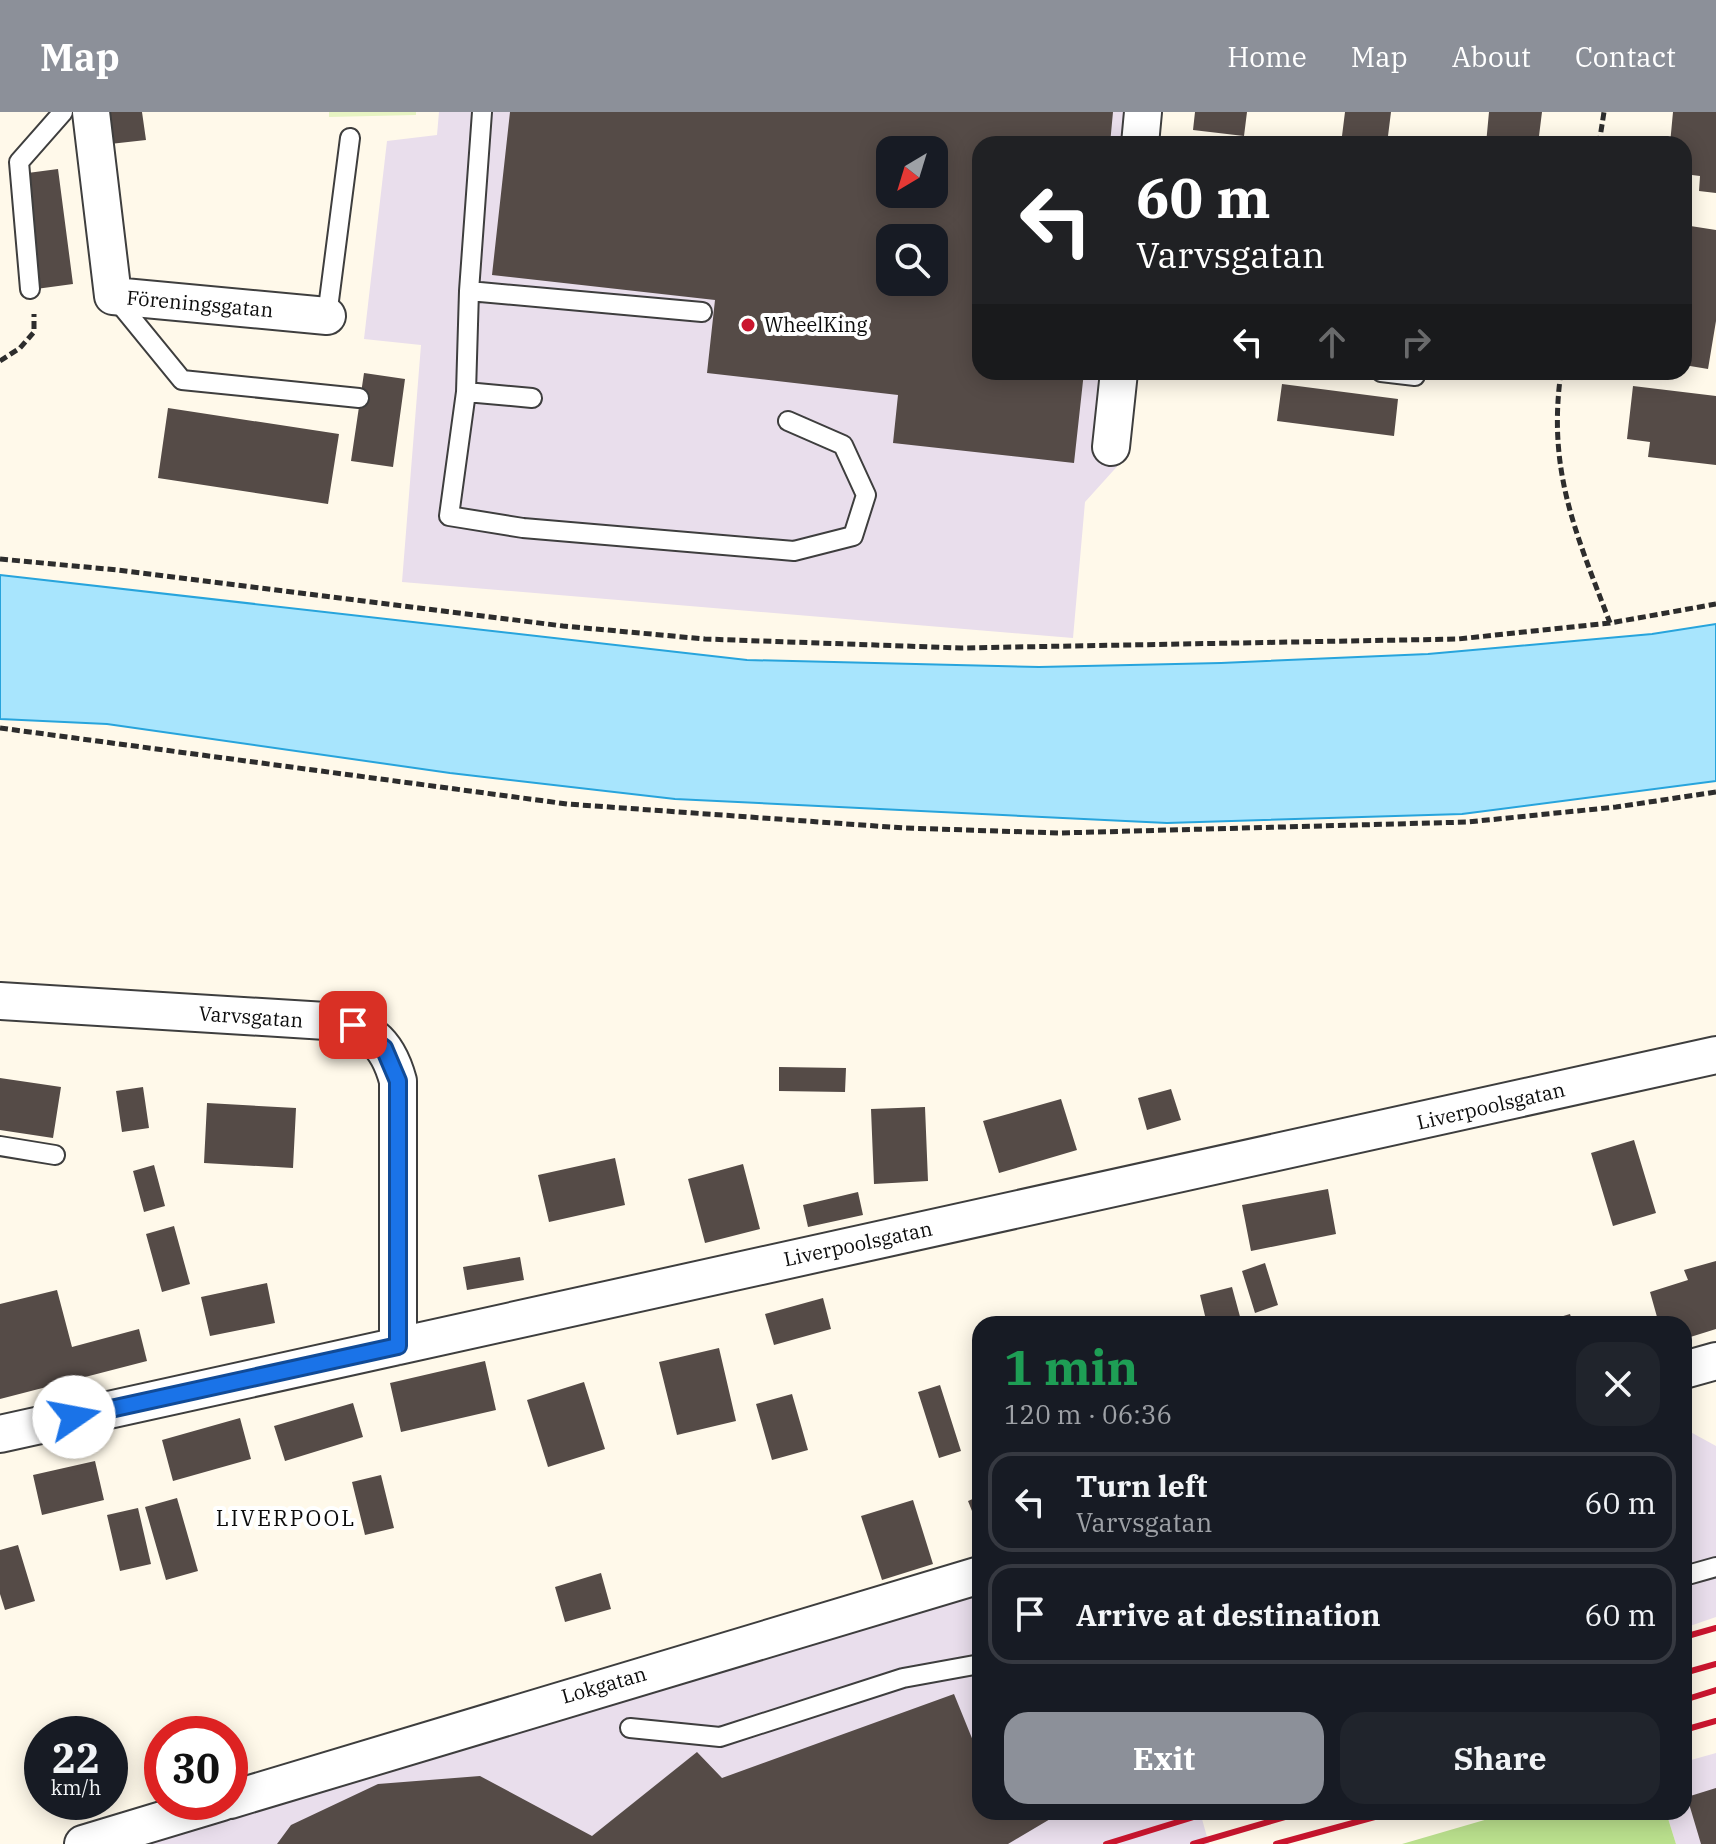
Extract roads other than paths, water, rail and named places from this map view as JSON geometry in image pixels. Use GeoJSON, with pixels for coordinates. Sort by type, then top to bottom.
{"type":"FeatureCollection","features":[{"type":"Feature","properties":{"kind":"street","name":"Föreningsgatan"},"geometry":{"type":"LineString","coordinates":[[91,112],[113,296],[327,316]]}},
{"type":"Feature","properties":{"kind":"street"},"geometry":{"type":"LineString","coordinates":[[1141,136],[1143,112]]}},
{"type":"Feature","properties":{"kind":"street"},"geometry":{"type":"LineString","coordinates":[[1111,447],[1118,380]]}},
{"type":"Feature","properties":{"kind":"street","name":"Varvsgatan"},"geometry":{"type":"LineString","coordinates":[[0,1001],[326,1021],[353,1025],[370,1034],[393,1062],[398,1081],[398,1346]]}},
{"type":"Feature","properties":{"kind":"street","name":"Liverpoolsgatan"},"geometry":{"type":"LineString","coordinates":[[0,1434],[1716,1055]]}},
{"type":"Feature","properties":{"kind":"street"},"geometry":{"type":"LineString","coordinates":[[1692,1368],[1716,1361]]}},
{"type":"Feature","properties":{"kind":"street","name":"Lokgatan"},"geometry":{"type":"LineString","coordinates":[[248,1795],[972,1577]]}},
{"type":"Feature","properties":{"kind":"street"},"geometry":{"type":"LineString","coordinates":[[83,1844],[162,1820]]}},
{"type":"Feature","properties":{"kind":"lane"},"geometry":{"type":"LineString","coordinates":[[30,289],[19,162],[63,112]]}},
{"type":"Feature","properties":{"kind":"lane"},"geometry":{"type":"LineString","coordinates":[[482,112],[469,291],[466,392],[449,516],[523,528],[794,551],[853,536],[866,495],[843,445],[788,421]]}},
{"type":"Feature","properties":{"kind":"lane"},"geometry":{"type":"LineString","coordinates":[[327,316],[350,138]]}},
{"type":"Feature","properties":{"kind":"lane"},"geometry":{"type":"LineString","coordinates":[[469,291],[702,312]]}},
{"type":"Feature","properties":{"kind":"lane"},"geometry":{"type":"LineString","coordinates":[[113,296],[182,380],[359,398]]}},
{"type":"Feature","properties":{"kind":"lane"},"geometry":{"type":"LineString","coordinates":[[466,392],[532,398]]}},
{"type":"Feature","properties":{"kind":"lane"},"geometry":{"type":"LineString","coordinates":[[0,1146],[55,1155]]}},
{"type":"Feature","properties":{"kind":"lane"},"geometry":{"type":"LineString","coordinates":[[1692,1574],[1716,1567]]}},
{"type":"Feature","properties":{"kind":"lane"},"geometry":{"type":"LineString","coordinates":[[630,1728],[720,1737],[903,1678],[972,1665]]}},
{"type":"Feature","properties":{"kind":"water"},"geometry":{"type":"Polygon","coordinates":[[[0,575],[747,660],[1039,667],[1221,663],[1428,654],[1652,634],[1716,624],[1716,781],[1462,814],[1167,823],[675,799],[450,773],[107,724],[0,719],[0,575]]]}},
{"type":"Feature","properties":{"kind":"railway"},"geometry":{"type":"LineString","coordinates":[[1692,1635],[1716,1628]]}},
{"type":"Feature","properties":{"kind":"railway"},"geometry":{"type":"LineString","coordinates":[[1692,1671],[1716,1664]]}},
{"type":"Feature","properties":{"kind":"railway"},"geometry":{"type":"LineString","coordinates":[[1692,1698],[1716,1690]]}},
{"type":"Feature","properties":{"kind":"railway"},"geometry":{"type":"LineString","coordinates":[[1692,1728],[1716,1721]]}},
{"type":"Feature","properties":{"kind":"railway"},"geometry":{"type":"LineString","coordinates":[[1106,1844],[1184,1820]]}},
{"type":"Feature","properties":{"kind":"railway"},"geometry":{"type":"LineString","coordinates":[[1193,1844],[1275,1820]]}},
{"type":"Feature","properties":{"kind":"railway"},"geometry":{"type":"LineString","coordinates":[[1276,1844],[1364,1820]]}},
{"type":"Feature","properties":{"kind":"place","name":"WheelKing"},"geometry":{"type":"Point","coordinates":[748,325]}},
{"type":"Feature","properties":{"kind":"district","name":"LIVERPOOL"},"geometry":{"type":"Point","coordinates":[286,1518]}}]}
